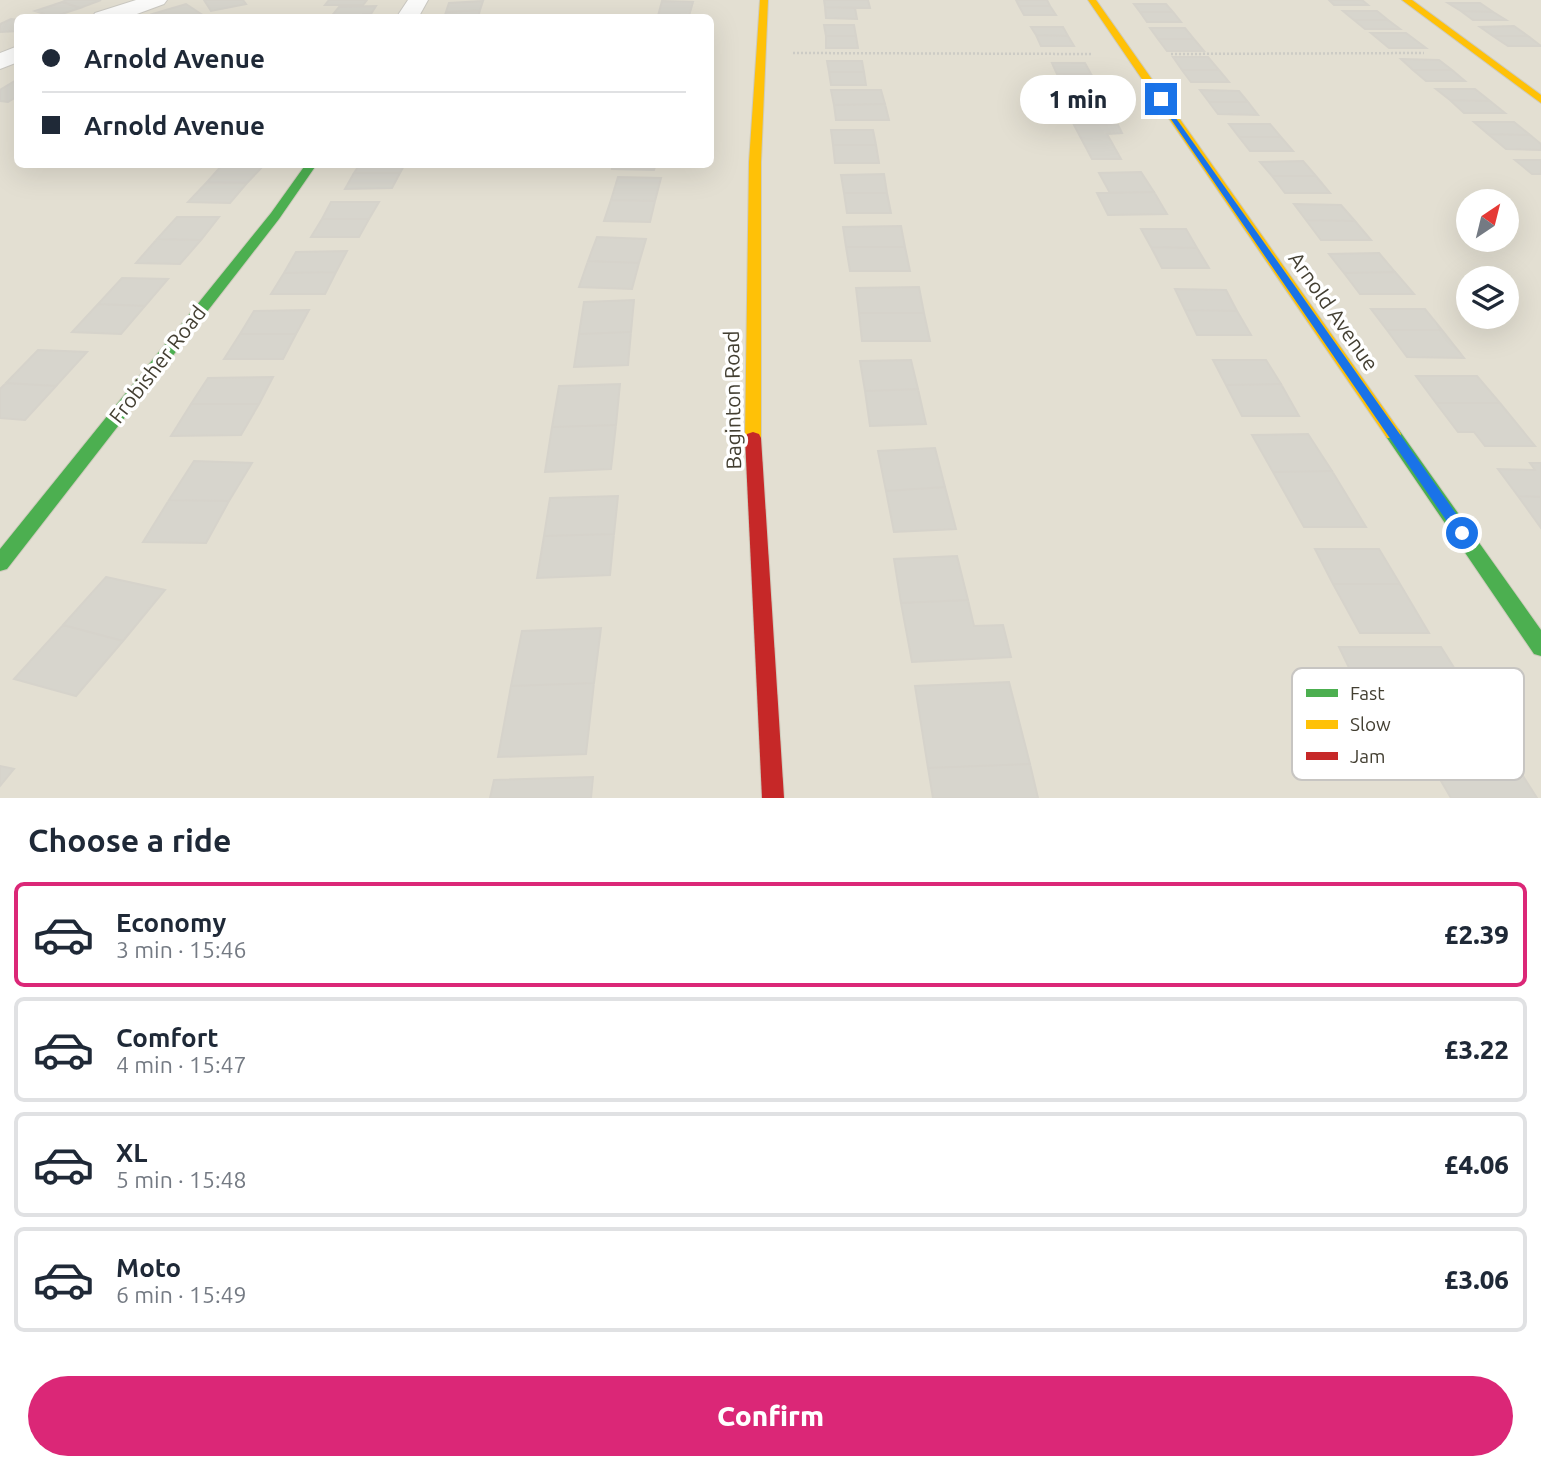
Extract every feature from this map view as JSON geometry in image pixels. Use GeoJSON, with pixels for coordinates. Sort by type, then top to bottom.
{"type":"FeatureCollection","features":[{"type":"Feature","properties":{"kind":"street"},"geometry":{"type":"LineString","coordinates":[[115,14],[158,0]]}},
{"type":"Feature","properties":{"kind":"street","name":"Baginton Road"},"geometry":{"type":"LineString","coordinates":[[764,0],[752,285],[752,422],[773,798]]}},
{"type":"Feature","properties":{"kind":"street","name":"Arnold Avenue"},"geometry":{"type":"LineString","coordinates":[[1092,0],[1541,647]]}},
{"type":"Feature","properties":{"kind":"street"},"geometry":{"type":"LineString","coordinates":[[1406,0],[1541,100]]}},
{"type":"Feature","properties":{"kind":"street","name":"Frobisher Road"},"geometry":{"type":"LineString","coordinates":[[0,563],[275,216],[309,168]]}},
{"type":"Feature","properties":{"kind":"path"},"geometry":{"type":"LineString","coordinates":[[760,52],[1478,53]]}},
{"type":"Feature","properties":{"kind":"shaded area"},"geometry":{"type":"Polygon","coordinates":[[[0,0],[1541,0],[1541,798],[0,798],[0,0]]]}},
{"type":"Feature","properties":{"kind":"building"},"geometry":{"type":"Polygon","coordinates":[[[101,0],[80,8],[62,2],[101,0]]]}},
{"type":"Feature","properties":{"kind":"building"},"geometry":{"type":"Polygon","coordinates":[[[204,0],[243,0],[246,4],[211,11],[204,0]]]}},
{"type":"Feature","properties":{"kind":"building"},"geometry":{"type":"Polygon","coordinates":[[[329,0],[367,0],[363,5],[325,5],[329,0]]]}},
{"type":"Feature","properties":{"kind":"building"},"geometry":{"type":"Polygon","coordinates":[[[824,0],[868,0],[870,8],[825,7],[824,0]]]}},
{"type":"Feature","properties":{"kind":"building"},"geometry":{"type":"Polygon","coordinates":[[[1016,0],[1047,0],[1050,6],[1019,6],[1016,0]]]}},
{"type":"Feature","properties":{"kind":"building"},"geometry":{"type":"Polygon","coordinates":[[[1329,0],[1362,0],[1368,5],[1334,5],[1329,0]]]}},
{"type":"Feature","properties":{"kind":"building"},"geometry":{"type":"Polygon","coordinates":[[[483,1],[480,10],[446,12],[449,3],[483,1]]]}},
{"type":"Feature","properties":{"kind":"building"},"geometry":{"type":"Polygon","coordinates":[[[662,1],[693,2],[690,14],[659,14],[662,1]]]}},
{"type":"Feature","properties":{"kind":"building"},"geometry":{"type":"Polygon","coordinates":[[[62,2],[80,8],[62,14],[35,11],[62,2]]]}},
{"type":"Feature","properties":{"kind":"building"},"geometry":{"type":"Polygon","coordinates":[[[1448,3],[1480,3],[1493,12],[1461,11],[1448,3]]]}},
{"type":"Feature","properties":{"kind":"building"},"geometry":{"type":"Polygon","coordinates":[[[186,4],[201,14],[152,14],[186,4]]]}},
{"type":"Feature","properties":{"kind":"building"},"geometry":{"type":"Polygon","coordinates":[[[1134,4],[1166,4],[1173,12],[1140,12],[1134,4]]]}},
{"type":"Feature","properties":{"kind":"building"},"geometry":{"type":"Polygon","coordinates":[[[376,6],[371,14],[333,14],[339,7],[376,6]]]}},
{"type":"Feature","properties":{"kind":"building"},"geometry":{"type":"Polygon","coordinates":[[[1019,6],[1050,6],[1056,15],[1024,15],[1019,6]]]}},
{"type":"Feature","properties":{"kind":"building"},"geometry":{"type":"Polygon","coordinates":[[[825,7],[855,8],[857,19],[826,18],[825,7]]]}},
{"type":"Feature","properties":{"kind":"building"},"geometry":{"type":"Polygon","coordinates":[[[480,10],[479,14],[445,14],[480,10]]]}},
{"type":"Feature","properties":{"kind":"building"},"geometry":{"type":"Polygon","coordinates":[[[1343,11],[1377,11],[1388,20],[1354,20],[1343,11]]]}},
{"type":"Feature","properties":{"kind":"building"},"geometry":{"type":"Polygon","coordinates":[[[1461,11],[1493,12],[1506,20],[1473,20],[1461,11]]]}},
{"type":"Feature","properties":{"kind":"building"},"geometry":{"type":"Polygon","coordinates":[[[1140,12],[1173,12],[1181,22],[1147,22],[1140,12]]]}},
{"type":"Feature","properties":{"kind":"building"},"geometry":{"type":"Polygon","coordinates":[[[14,19],[14,31],[0,32],[0,24],[14,19]]]}},
{"type":"Feature","properties":{"kind":"building"},"geometry":{"type":"Polygon","coordinates":[[[1354,20],[1388,20],[1400,29],[1365,29],[1354,20]]]}},
{"type":"Feature","properties":{"kind":"building"},"geometry":{"type":"Polygon","coordinates":[[[824,25],[854,25],[856,36],[826,36],[824,25]]]}},
{"type":"Feature","properties":{"kind":"building"},"geometry":{"type":"Polygon","coordinates":[[[1514,26],[1528,36],[1493,36],[1480,27],[1514,26]]]}},
{"type":"Feature","properties":{"kind":"building"},"geometry":{"type":"Polygon","coordinates":[[[1031,27],[1063,27],[1068,36],[1036,35],[1031,27]]]}},
{"type":"Feature","properties":{"kind":"building"},"geometry":{"type":"Polygon","coordinates":[[[1150,28],[1185,28],[1194,39],[1158,39],[1150,28]]]}},
{"type":"Feature","properties":{"kind":"building"},"geometry":{"type":"Polygon","coordinates":[[[1371,33],[1406,33],[1426,48],[1389,48],[1371,33]]]}},
{"type":"Feature","properties":{"kind":"building"},"geometry":{"type":"Polygon","coordinates":[[[1036,35],[1068,36],[1074,46],[1041,46],[1036,35]]]}},
{"type":"Feature","properties":{"kind":"building"},"geometry":{"type":"Polygon","coordinates":[[[826,36],[856,36],[858,48],[826,48],[826,36]]]}},
{"type":"Feature","properties":{"kind":"building"},"geometry":{"type":"Polygon","coordinates":[[[1493,36],[1528,36],[1541,46],[1508,46],[1493,36]]]}},
{"type":"Feature","properties":{"kind":"building"},"geometry":{"type":"Polygon","coordinates":[[[1158,39],[1194,39],[1204,51],[1167,51],[1158,39]]]}},
{"type":"Feature","properties":{"kind":"building"},"geometry":{"type":"Polygon","coordinates":[[[1173,57],[1208,57],[1219,70],[1182,70],[1173,57]]]}},
{"type":"Feature","properties":{"kind":"building"},"geometry":{"type":"Polygon","coordinates":[[[1401,59],[1439,60],[1452,70],[1413,70],[1401,59]]]}},
{"type":"Feature","properties":{"kind":"building"},"geometry":{"type":"Polygon","coordinates":[[[827,61],[862,61],[864,72],[829,72],[827,61]]]}},
{"type":"Feature","properties":{"kind":"building"},"geometry":{"type":"Polygon","coordinates":[[[1052,63],[1085,63],[1091,74],[1057,74],[1052,63]]]}},
{"type":"Feature","properties":{"kind":"building"},"geometry":{"type":"Polygon","coordinates":[[[1182,70],[1219,70],[1229,82],[1191,82],[1182,70]]]}},
{"type":"Feature","properties":{"kind":"building"},"geometry":{"type":"Polygon","coordinates":[[[1413,70],[1452,70],[1465,81],[1426,81],[1413,70]]]}},
{"type":"Feature","properties":{"kind":"building"},"geometry":{"type":"Polygon","coordinates":[[[829,72],[864,72],[866,85],[831,85],[829,72]]]}},
{"type":"Feature","properties":{"kind":"building"},"geometry":{"type":"Polygon","coordinates":[[[1057,74],[1091,74],[1097,85],[1062,85],[1057,74]]]}},
{"type":"Feature","properties":{"kind":"building"},"geometry":{"type":"Polygon","coordinates":[[[14,81],[14,98],[8,102],[0,101],[0,90],[14,81]]]}},
{"type":"Feature","properties":{"kind":"building"},"geometry":{"type":"Polygon","coordinates":[[[1436,89],[1475,89],[1490,101],[1450,100],[1436,89]]]}},
{"type":"Feature","properties":{"kind":"building"},"geometry":{"type":"Polygon","coordinates":[[[831,90],[881,90],[885,104],[834,105],[831,90]]]}},
{"type":"Feature","properties":{"kind":"building"},"geometry":{"type":"Polygon","coordinates":[[[1200,90],[1239,91],[1248,102],[1209,102],[1200,90]]]}},
{"type":"Feature","properties":{"kind":"building"},"geometry":{"type":"Polygon","coordinates":[[[1069,94],[1106,94],[1112,106],[1075,106],[1069,94]]]}},
{"type":"Feature","properties":{"kind":"building"},"geometry":{"type":"Polygon","coordinates":[[[1450,100],[1490,101],[1505,113],[1464,113],[1450,100]]]}},
{"type":"Feature","properties":{"kind":"building"},"geometry":{"type":"Polygon","coordinates":[[[1209,102],[1248,102],[1258,115],[1218,114],[1209,102]]]}},
{"type":"Feature","properties":{"kind":"building"},"geometry":{"type":"Polygon","coordinates":[[[885,104],[889,120],[836,120],[834,105],[885,104]]]}},
{"type":"Feature","properties":{"kind":"building"},"geometry":{"type":"Polygon","coordinates":[[[1075,106],[1112,106],[1119,120],[1081,119],[1075,106]]]}},
{"type":"Feature","properties":{"kind":"building"},"geometry":{"type":"Polygon","coordinates":[[[1474,122],[1514,122],[1530,135],[1488,134],[1474,122]]]}},
{"type":"Feature","properties":{"kind":"building"},"geometry":{"type":"Polygon","coordinates":[[[1229,124],[1270,124],[1281,137],[1239,137],[1229,124]]]}},
{"type":"Feature","properties":{"kind":"building"},"geometry":{"type":"Polygon","coordinates":[[[1074,125],[1118,125],[1122,133],[1107,134],[1121,159],[1092,159],[1074,125]]]}},
{"type":"Feature","properties":{"kind":"building"},"geometry":{"type":"Polygon","coordinates":[[[831,130],[873,130],[876,145],[833,145],[831,130]]]}},
{"type":"Feature","properties":{"kind":"building"},"geometry":{"type":"Polygon","coordinates":[[[1488,134],[1530,135],[1541,144],[1541,150],[1506,149],[1488,134]]]}},
{"type":"Feature","properties":{"kind":"building"},"geometry":{"type":"Polygon","coordinates":[[[1239,137],[1281,137],[1293,151],[1250,151],[1239,137]]]}},
{"type":"Feature","properties":{"kind":"building"},"geometry":{"type":"Polygon","coordinates":[[[833,145],[876,145],[879,163],[835,163],[833,145]]]}},
{"type":"Feature","properties":{"kind":"building"},"geometry":{"type":"Polygon","coordinates":[[[1515,160],[1541,160],[1541,174],[1532,174],[1515,160]]]}},
{"type":"Feature","properties":{"kind":"building"},"geometry":{"type":"Polygon","coordinates":[[[1303,161],[1316,176],[1272,176],[1260,162],[1303,161]]]}},
{"type":"Feature","properties":{"kind":"building"},"geometry":{"type":"Polygon","coordinates":[[[219,168],[261,168],[247,183],[207,182],[219,168]]]}},
{"type":"Feature","properties":{"kind":"building"},"geometry":{"type":"Polygon","coordinates":[[[357,168],[403,168],[400,173],[354,173],[357,168]]]}},
{"type":"Feature","properties":{"kind":"building"},"geometry":{"type":"Polygon","coordinates":[[[612,168],[655,168],[654,170],[612,168]]]}},
{"type":"Feature","properties":{"kind":"building"},"geometry":{"type":"Polygon","coordinates":[[[1141,172],[1154,192],[1110,193],[1099,173],[1141,172]]]}},
{"type":"Feature","properties":{"kind":"building"},"geometry":{"type":"Polygon","coordinates":[[[354,173],[400,173],[392,188],[345,189],[354,173]]]}},
{"type":"Feature","properties":{"kind":"building"},"geometry":{"type":"Polygon","coordinates":[[[884,174],[887,193],[844,193],[841,175],[884,174]]]}},
{"type":"Feature","properties":{"kind":"building"},"geometry":{"type":"Polygon","coordinates":[[[1272,176],[1316,176],[1330,193],[1285,193],[1272,176]]]}},
{"type":"Feature","properties":{"kind":"building"},"geometry":{"type":"Polygon","coordinates":[[[618,177],[661,178],[655,201],[611,200],[618,177]]]}},
{"type":"Feature","properties":{"kind":"building"},"geometry":{"type":"Polygon","coordinates":[[[207,182],[247,183],[230,203],[188,202],[207,182]]]}},
{"type":"Feature","properties":{"kind":"building"},"geometry":{"type":"Polygon","coordinates":[[[1154,192],[1167,214],[1108,215],[1097,193],[1154,192]]]}},
{"type":"Feature","properties":{"kind":"building"},"geometry":{"type":"Polygon","coordinates":[[[844,193],[887,193],[891,213],[847,213],[844,193]]]}},
{"type":"Feature","properties":{"kind":"building"},"geometry":{"type":"Polygon","coordinates":[[[611,200],[655,201],[650,222],[604,221],[611,200]]]}},
{"type":"Feature","properties":{"kind":"building"},"geometry":{"type":"Polygon","coordinates":[[[331,202],[379,202],[369,219],[322,219],[331,202]]]}},
{"type":"Feature","properties":{"kind":"building"},"geometry":{"type":"Polygon","coordinates":[[[1294,204],[1341,205],[1355,221],[1306,220],[1294,204]]]}},
{"type":"Feature","properties":{"kind":"building"},"geometry":{"type":"Polygon","coordinates":[[[177,217],[219,217],[201,240],[157,239],[177,217]]]}},
{"type":"Feature","properties":{"kind":"building"},"geometry":{"type":"Polygon","coordinates":[[[322,219],[369,219],[359,237],[311,237],[322,219]]]}},
{"type":"Feature","properties":{"kind":"building"},"geometry":{"type":"Polygon","coordinates":[[[1306,220],[1355,221],[1371,240],[1321,240],[1306,220]]]}},
{"type":"Feature","properties":{"kind":"building"},"geometry":{"type":"Polygon","coordinates":[[[901,226],[905,247],[846,247],[843,227],[901,226]]]}},
{"type":"Feature","properties":{"kind":"building"},"geometry":{"type":"Polygon","coordinates":[[[1141,229],[1186,229],[1197,248],[1151,247],[1141,229]]]}},
{"type":"Feature","properties":{"kind":"building"},"geometry":{"type":"Polygon","coordinates":[[[597,237],[646,239],[639,263],[588,261],[597,237]]]}},
{"type":"Feature","properties":{"kind":"building"},"geometry":{"type":"Polygon","coordinates":[[[157,239],[201,240],[180,264],[136,263],[157,239]]]}},
{"type":"Feature","properties":{"kind":"building"},"geometry":{"type":"Polygon","coordinates":[[[846,247],[905,247],[910,271],[850,271],[846,247]]]}},
{"type":"Feature","properties":{"kind":"building"},"geometry":{"type":"Polygon","coordinates":[[[1151,247],[1197,248],[1209,268],[1162,268],[1151,247]]]}},
{"type":"Feature","properties":{"kind":"building"},"geometry":{"type":"Polygon","coordinates":[[[347,251],[336,272],[284,273],[296,252],[347,251]]]}},
{"type":"Feature","properties":{"kind":"building"},"geometry":{"type":"Polygon","coordinates":[[[1379,253],[1395,272],[1344,273],[1329,254],[1379,253]]]}},
{"type":"Feature","properties":{"kind":"building"},"geometry":{"type":"Polygon","coordinates":[[[588,261],[639,263],[632,289],[579,287],[588,261]]]}},
{"type":"Feature","properties":{"kind":"building"},"geometry":{"type":"Polygon","coordinates":[[[336,272],[325,294],[271,294],[284,273],[336,272]]]}},
{"type":"Feature","properties":{"kind":"building"},"geometry":{"type":"Polygon","coordinates":[[[1395,272],[1414,294],[1360,294],[1344,273],[1395,272]]]}},
{"type":"Feature","properties":{"kind":"building"},"geometry":{"type":"Polygon","coordinates":[[[122,278],[168,279],[145,306],[98,304],[122,278]]]}},
{"type":"Feature","properties":{"kind":"building"},"geometry":{"type":"Polygon","coordinates":[[[919,287],[924,313],[859,313],[856,288],[919,287]]]}},
{"type":"Feature","properties":{"kind":"building"},"geometry":{"type":"Polygon","coordinates":[[[1175,289],[1226,290],[1237,311],[1185,310],[1175,289]]]}},
{"type":"Feature","properties":{"kind":"building"},"geometry":{"type":"Polygon","coordinates":[[[634,300],[631,332],[579,334],[584,302],[634,300]]]}},
{"type":"Feature","properties":{"kind":"building"},"geometry":{"type":"Polygon","coordinates":[[[98,304],[145,306],[121,334],[72,332],[98,304]]]}},
{"type":"Feature","properties":{"kind":"building"},"geometry":{"type":"Polygon","coordinates":[[[1371,309],[1425,309],[1442,330],[1387,330],[1371,309]]]}},
{"type":"Feature","properties":{"kind":"building"},"geometry":{"type":"Polygon","coordinates":[[[309,310],[296,334],[240,334],[254,311],[309,310]]]}},
{"type":"Feature","properties":{"kind":"building"},"geometry":{"type":"Polygon","coordinates":[[[1185,310],[1237,311],[1251,335],[1197,335],[1185,310]]]}},
{"type":"Feature","properties":{"kind":"building"},"geometry":{"type":"Polygon","coordinates":[[[859,313],[924,313],[930,341],[862,341],[859,313]]]}},
{"type":"Feature","properties":{"kind":"building"},"geometry":{"type":"Polygon","coordinates":[[[1387,330],[1442,330],[1464,358],[1407,357],[1387,330]]]}},
{"type":"Feature","properties":{"kind":"building"},"geometry":{"type":"Polygon","coordinates":[[[631,332],[628,365],[574,367],[579,334],[631,332]]]}},
{"type":"Feature","properties":{"kind":"building"},"geometry":{"type":"Polygon","coordinates":[[[240,334],[296,334],[283,359],[224,359],[240,334]]]}},
{"type":"Feature","properties":{"kind":"building"},"geometry":{"type":"Polygon","coordinates":[[[38,350],[87,352],[56,386],[6,383],[38,350]]]}},
{"type":"Feature","properties":{"kind":"building"},"geometry":{"type":"Polygon","coordinates":[[[911,360],[918,389],[865,391],[860,361],[911,360]]]}},
{"type":"Feature","properties":{"kind":"building"},"geometry":{"type":"Polygon","coordinates":[[[1213,360],[1266,360],[1281,384],[1226,385],[1213,360]]]}},
{"type":"Feature","properties":{"kind":"building"},"geometry":{"type":"Polygon","coordinates":[[[1416,376],[1477,376],[1500,403],[1436,403],[1416,376]]]}},
{"type":"Feature","properties":{"kind":"building"},"geometry":{"type":"Polygon","coordinates":[[[273,377],[259,404],[191,404],[208,378],[273,377]]]}},
{"type":"Feature","properties":{"kind":"building"},"geometry":{"type":"Polygon","coordinates":[[[6,383],[56,386],[25,420],[0,418],[0,389],[6,383]]]}},
{"type":"Feature","properties":{"kind":"building"},"geometry":{"type":"Polygon","coordinates":[[[620,384],[616,425],[552,427],[559,386],[620,384]]]}},
{"type":"Feature","properties":{"kind":"building"},"geometry":{"type":"Polygon","coordinates":[[[1281,384],[1299,416],[1242,416],[1226,385],[1281,384]]]}},
{"type":"Feature","properties":{"kind":"building"},"geometry":{"type":"Polygon","coordinates":[[[918,389],[926,424],[870,426],[865,391],[918,389]]]}},
{"type":"Feature","properties":{"kind":"building"},"geometry":{"type":"Polygon","coordinates":[[[1436,403],[1500,403],[1535,446],[1485,446],[1474,432],[1458,432],[1436,403]]]}},
{"type":"Feature","properties":{"kind":"building"},"geometry":{"type":"Polygon","coordinates":[[[191,404],[259,404],[241,435],[171,436],[191,404]]]}},
{"type":"Feature","properties":{"kind":"building"},"geometry":{"type":"Polygon","coordinates":[[[616,425],[611,469],[545,472],[552,427],[616,425]]]}},
{"type":"Feature","properties":{"kind":"building"},"geometry":{"type":"Polygon","coordinates":[[[1308,434],[1332,471],[1273,472],[1252,435],[1308,434]]]}},
{"type":"Feature","properties":{"kind":"building"},"geometry":{"type":"Polygon","coordinates":[[[935,448],[945,487],[886,491],[878,451],[935,448]]]}},
{"type":"Feature","properties":{"kind":"building"},"geometry":{"type":"Polygon","coordinates":[[[194,461],[252,463],[229,501],[169,500],[194,461]]]}},
{"type":"Feature","properties":{"kind":"building"},"geometry":{"type":"Polygon","coordinates":[[[1530,463],[1541,463],[1541,497],[1518,496],[1498,469],[1535,470],[1530,463]]]}},
{"type":"Feature","properties":{"kind":"building"},"geometry":{"type":"Polygon","coordinates":[[[1332,471],[1366,527],[1304,527],[1273,472],[1332,471]]]}},
{"type":"Feature","properties":{"kind":"building"},"geometry":{"type":"Polygon","coordinates":[[[945,487],[956,529],[894,532],[886,491],[945,487]]]}},
{"type":"Feature","properties":{"kind":"building"},"geometry":{"type":"Polygon","coordinates":[[[618,496],[614,534],[544,536],[550,498],[618,496]]]}},
{"type":"Feature","properties":{"kind":"building"},"geometry":{"type":"Polygon","coordinates":[[[1518,496],[1541,497],[1541,528],[1518,496]]]}},
{"type":"Feature","properties":{"kind":"building"},"geometry":{"type":"Polygon","coordinates":[[[169,500],[229,501],[206,543],[143,542],[169,500]]]}},
{"type":"Feature","properties":{"kind":"building"},"geometry":{"type":"Polygon","coordinates":[[[614,534],[610,575],[537,578],[544,536],[614,534]]]}},
{"type":"Feature","properties":{"kind":"building"},"geometry":{"type":"Polygon","coordinates":[[[1315,549],[1379,549],[1400,584],[1333,584],[1315,549]]]}},
{"type":"Feature","properties":{"kind":"building"},"geometry":{"type":"Polygon","coordinates":[[[957,556],[968,600],[901,603],[894,559],[957,556]]]}},
{"type":"Feature","properties":{"kind":"building"},"geometry":{"type":"Polygon","coordinates":[[[106,577],[165,590],[123,641],[63,625],[106,577]]]}},
{"type":"Feature","properties":{"kind":"building"},"geometry":{"type":"Polygon","coordinates":[[[1333,584],[1400,584],[1429,633],[1360,633],[1333,584]]]}},
{"type":"Feature","properties":{"kind":"building"},"geometry":{"type":"Polygon","coordinates":[[[968,600],[974,626],[1003,625],[1011,657],[912,662],[901,603],[968,600]]]}},
{"type":"Feature","properties":{"kind":"building"},"geometry":{"type":"Polygon","coordinates":[[[63,625],[123,641],[76,696],[14,679],[63,625]]]}},
{"type":"Feature","properties":{"kind":"building"},"geometry":{"type":"Polygon","coordinates":[[[601,628],[594,683],[511,686],[522,631],[601,628]]]}},
{"type":"Feature","properties":{"kind":"building"},"geometry":{"type":"Polygon","coordinates":[[[1339,647],[1441,647],[1454,668],[1349,668],[1339,647]]]}},
{"type":"Feature","properties":{"kind":"building"},"geometry":{"type":"Polygon","coordinates":[[[1009,682],[1030,764],[928,768],[915,686],[1009,682]]]}},
{"type":"Feature","properties":{"kind":"building"},"geometry":{"type":"Polygon","coordinates":[[[594,683],[586,754],[498,757],[511,686],[594,683]]]}},
{"type":"Feature","properties":{"kind":"building"},"geometry":{"type":"Polygon","coordinates":[[[1030,764],[1038,798],[933,798],[928,768],[1030,764]]]}},
{"type":"Feature","properties":{"kind":"building"},"geometry":{"type":"Polygon","coordinates":[[[0,766],[14,769],[0,786],[0,766]]]}},
{"type":"Feature","properties":{"kind":"building"},"geometry":{"type":"Polygon","coordinates":[[[593,777],[591,798],[490,798],[494,780],[593,777]]]}},
{"type":"Feature","properties":{"kind":"building"},"geometry":{"type":"Polygon","coordinates":[[[1524,778],[1537,798],[1451,798],[1440,780],[1524,780],[1524,778]]]}},
{"type":"Feature","properties":{"kind":"traffic: fast"},"geometry":{"type":"LineString","coordinates":[[0,563],[275,216],[309,168]]}},
{"type":"Feature","properties":{"kind":"traffic: fast"},"geometry":{"type":"LineString","coordinates":[[1393,434],[1541,647]]}},
{"type":"Feature","properties":{"kind":"traffic: slow"},"geometry":{"type":"LineString","coordinates":[[753,438],[755,162],[764,0]]}},
{"type":"Feature","properties":{"kind":"traffic: slow"},"geometry":{"type":"LineString","coordinates":[[1092,0],[1393,434]]}},
{"type":"Feature","properties":{"kind":"traffic: slow"},"geometry":{"type":"LineString","coordinates":[[1406,0],[1541,100]]}},
{"type":"Feature","properties":{"kind":"traffic: jam"},"geometry":{"type":"LineString","coordinates":[[753,438],[773,798]]}},
{"type":"Feature","properties":{"kind":"route"},"geometry":{"type":"LineString","coordinates":[[1161,99],[1462,533]]}}]}
